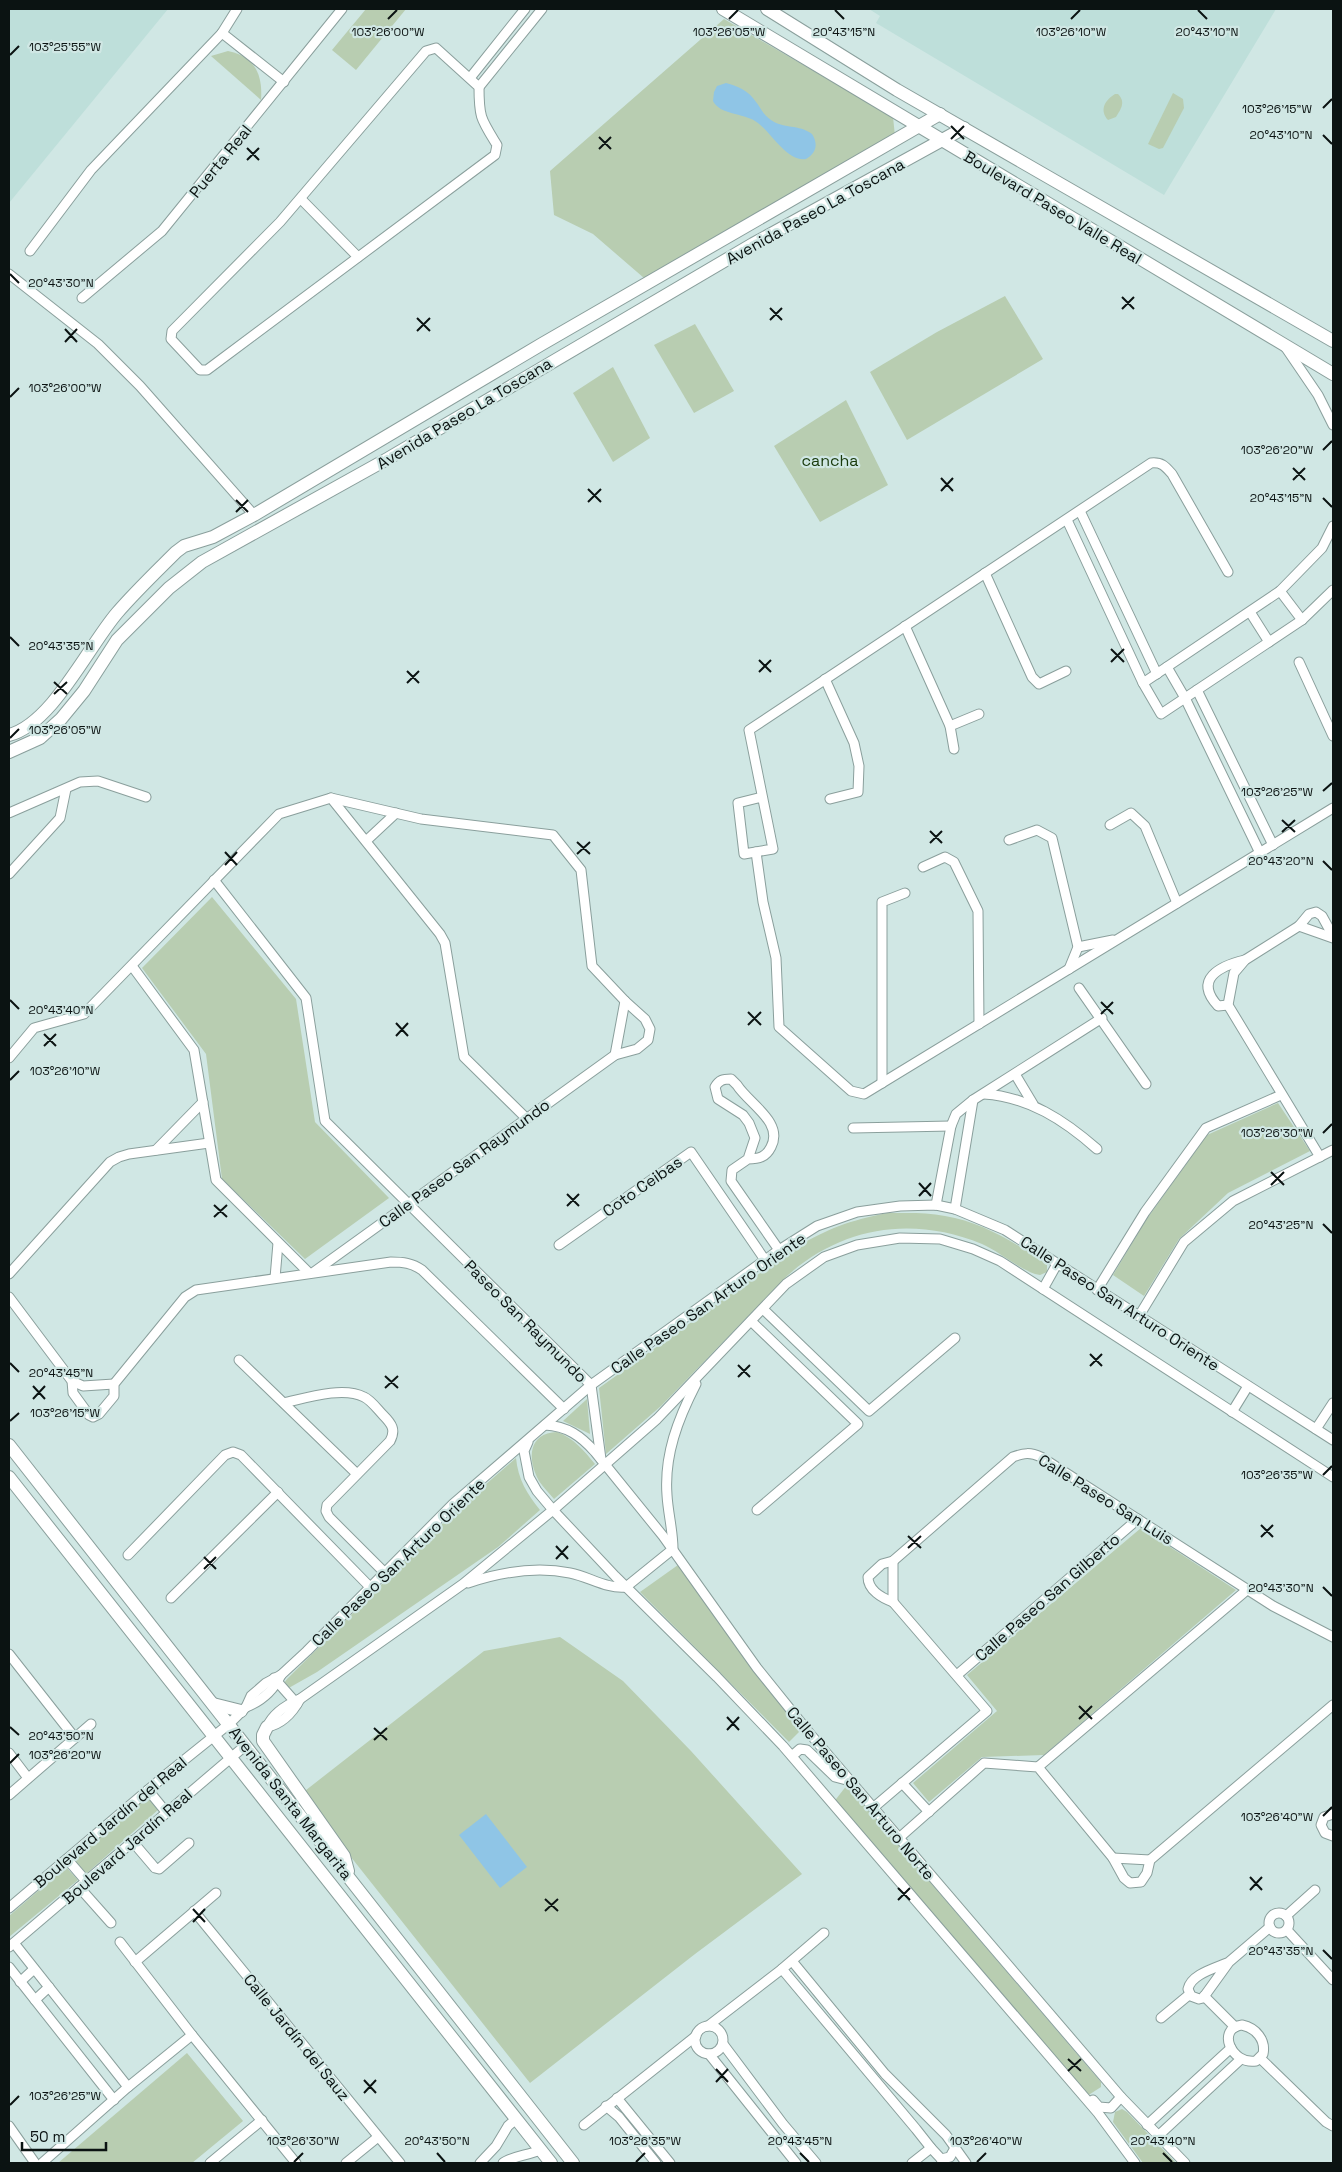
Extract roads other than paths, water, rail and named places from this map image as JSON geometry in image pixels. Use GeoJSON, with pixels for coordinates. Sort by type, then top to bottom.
{"type":"FeatureCollection","features":[{"type":"Feature","properties":{"kind":"street"},"geometry":{"type":"LineString","coordinates":[[30,251],[91,170],[222,33],[238,9]]}},
{"type":"Feature","properties":{"kind":"street","name":"Puerta Real"},"geometry":{"type":"LineString","coordinates":[[82,298],[162,231],[342,9]]}},
{"type":"Feature","properties":{"kind":"street"},"geometry":{"type":"LineString","coordinates":[[470,78],[525,9]]}},
{"type":"Feature","properties":{"kind":"street"},"geometry":{"type":"LineString","coordinates":[[479,87],[436,48],[426,51],[301,198],[172,331],[171,339],[200,370],[207,370],[495,155],[497,145],[481,118],[479,111],[479,87],[542,9]]}},
{"type":"Feature","properties":{"kind":"street","name":"Boulevard Paseo Valle Real"},"geometry":{"type":"LineString","coordinates":[[723,9],[1333,374]]}},
{"type":"Feature","properties":{"kind":"street","name":"Boulevard Paseo Valle Real"},"geometry":{"type":"LineString","coordinates":[[767,9],[897,90],[1333,341]]}},
{"type":"Feature","properties":{"kind":"street"},"geometry":{"type":"LineString","coordinates":[[222,33],[284,82]]}},
{"type":"Feature","properties":{"kind":"street","name":"Avenida Paseo La Toscana"},"geometry":{"type":"LineString","coordinates":[[9,735],[31,725],[47,710],[118,612],[184,546],[213,537],[254,515],[444,404],[542,344],[940,114]]}},
{"type":"Feature","properties":{"kind":"street","name":"Avenida Paseo La Toscana"},"geometry":{"type":"LineString","coordinates":[[9,752],[40,738],[61,719],[84,691],[117,640],[182,577],[202,562],[389,458],[753,244],[964,128]]}},
{"type":"Feature","properties":{"kind":"street"},"geometry":{"type":"LineString","coordinates":[[301,198],[358,257]]}},
{"type":"Feature","properties":{"kind":"street"},"geometry":{"type":"LineString","coordinates":[[744,228],[745,238],[753,244]]}},
{"type":"Feature","properties":{"kind":"street"},"geometry":{"type":"LineString","coordinates":[[9,274],[98,344],[153,400],[254,515]]}},
{"type":"Feature","properties":{"kind":"street"},"geometry":{"type":"LineString","coordinates":[[574,326],[578,331],[582,344]]}},
{"type":"Feature","properties":{"kind":"street"},"geometry":{"type":"LineString","coordinates":[[542,344],[543,350],[552,361]]}},
{"type":"Feature","properties":{"kind":"street"},"geometry":{"type":"LineString","coordinates":[[1283,344],[1318,395],[1333,425]]}},
{"type":"Feature","properties":{"kind":"street"},"geometry":{"type":"LineString","coordinates":[[473,386],[480,394],[481,403]]}},
{"type":"Feature","properties":{"kind":"street"},"geometry":{"type":"LineString","coordinates":[[444,404],[445,413],[452,420]]}},
{"type":"Feature","properties":{"kind":"street"},"geometry":{"type":"LineString","coordinates":[[762,797],[738,802],[744,854],[773,849],[749,730],[1151,463],[1158,462],[1165,465],[1172,474],[1228,572]]}},
{"type":"Feature","properties":{"kind":"street"},"geometry":{"type":"LineString","coordinates":[[1080,511],[1157,674]]}},
{"type":"Feature","properties":{"kind":"street"},"geometry":{"type":"LineString","coordinates":[[1067,520],[1143,683],[1161,714],[1302,620],[1333,590]]}},
{"type":"Feature","properties":{"kind":"street"},"geometry":{"type":"LineString","coordinates":[[1143,683],[1280,591],[1322,548],[1333,526]]}},
{"type":"Feature","properties":{"kind":"street"},"geometry":{"type":"LineString","coordinates":[[985,573],[1032,677],[1039,684],[1066,671]]}},
{"type":"Feature","properties":{"kind":"street"},"geometry":{"type":"LineString","coordinates":[[1280,591],[1302,620]]}},
{"type":"Feature","properties":{"kind":"street"},"geometry":{"type":"LineString","coordinates":[[118,612],[132,624]]}},
{"type":"Feature","properties":{"kind":"street"},"geometry":{"type":"LineString","coordinates":[[1250,612],[1269,642]]}},
{"type":"Feature","properties":{"kind":"street"},"geometry":{"type":"LineString","coordinates":[[905,626],[950,726],[954,749]]}},
{"type":"Feature","properties":{"kind":"street"},"geometry":{"type":"LineString","coordinates":[[1299,662],[1333,736]]}},
{"type":"Feature","properties":{"kind":"street"},"geometry":{"type":"LineString","coordinates":[[1167,667],[1185,698],[1260,853]]}},
{"type":"Feature","properties":{"kind":"street"},"geometry":{"type":"LineString","coordinates":[[825,679],[854,743],[859,766],[858,792],[830,800]]}},
{"type":"Feature","properties":{"kind":"street"},"geometry":{"type":"LineString","coordinates":[[1197,690],[1273,845]]}},
{"type":"Feature","properties":{"kind":"street"},"geometry":{"type":"LineString","coordinates":[[950,726],[979,714]]}},
{"type":"Feature","properties":{"kind":"street"},"geometry":{"type":"LineString","coordinates":[[9,813],[80,782],[98,782],[146,797]]}},
{"type":"Feature","properties":{"kind":"street"},"geometry":{"type":"LineString","coordinates":[[9,874],[60,818],[66,789]]}},
{"type":"Feature","properties":{"kind":"street"},"geometry":{"type":"LineString","coordinates":[[332,798],[443,939],[464,1057],[526,1118]]}},
{"type":"Feature","properties":{"kind":"street","name":"Calle Paseo San Raymundo"},"geometry":{"type":"LineString","coordinates":[[9,1058],[34,1028],[84,1014],[279,814],[332,798],[421,819],[554,835],[581,870],[592,966],[645,1019],[650,1029],[648,1040],[637,1049],[615,1055],[312,1272]]}},
{"type":"Feature","properties":{"kind":"street"},"geometry":{"type":"LineString","coordinates":[[756,852],[763,902],[776,958],[780,1027],[851,1091],[864,1094],[1333,808]]}},
{"type":"Feature","properties":{"kind":"street"},"geometry":{"type":"LineString","coordinates":[[366,841],[396,813]]}},
{"type":"Feature","properties":{"kind":"street"},"geometry":{"type":"LineString","coordinates":[[1110,825],[1131,814],[1145,826],[1177,903]]}},
{"type":"Feature","properties":{"kind":"street"},"geometry":{"type":"LineString","coordinates":[[1009,840],[1037,830],[1052,838],[1078,947],[1069,969]]}},
{"type":"Feature","properties":{"kind":"street"},"geometry":{"type":"LineString","coordinates":[[923,867],[945,857],[954,862],[978,911],[979,1024]]}},
{"type":"Feature","properties":{"kind":"street","name":"Paseo San Raymundo"},"geometry":{"type":"LineString","coordinates":[[214,880],[306,998],[325,1120],[591,1385],[603,1462]]}},
{"type":"Feature","properties":{"kind":"street"},"geometry":{"type":"LineString","coordinates":[[882,1083],[882,902],[906,893]]}},
{"type":"Feature","properties":{"kind":"street"},"geometry":{"type":"LineString","coordinates":[[1320,1157],[1228,1005],[1234,973],[1245,960],[1299,926],[1309,914],[1316,912],[1322,916],[1333,937]]}},
{"type":"Feature","properties":{"kind":"street"},"geometry":{"type":"LineString","coordinates":[[1299,926],[1333,937]]}},
{"type":"Feature","properties":{"kind":"street"},"geometry":{"type":"LineString","coordinates":[[1078,947],[1121,939]]}},
{"type":"Feature","properties":{"kind":"street"},"geometry":{"type":"LineString","coordinates":[[1228,1005],[1218,1006],[1209,996],[1208,985],[1213,973],[1224,965],[1245,960]]}},
{"type":"Feature","properties":{"kind":"street"},"geometry":{"type":"LineString","coordinates":[[132,966],[194,1050],[216,1180],[278,1243],[312,1272]]}},
{"type":"Feature","properties":{"kind":"street"},"geometry":{"type":"LineString","coordinates":[[1079,988],[1102,1018],[1146,1084]]}},
{"type":"Feature","properties":{"kind":"street"},"geometry":{"type":"LineString","coordinates":[[615,1055],[625,1001]]}},
{"type":"Feature","properties":{"kind":"street"},"geometry":{"type":"LineString","coordinates":[[936,1205],[951,1126],[956,1114],[973,1100],[1102,1018]]}},
{"type":"Feature","properties":{"kind":"street"},"geometry":{"type":"LineString","coordinates":[[1015,1074],[1033,1104]]}},
{"type":"Feature","properties":{"kind":"street"},"geometry":{"type":"LineString","coordinates":[[748,1159],[754,1143],[753,1131],[743,1115],[718,1099],[715,1087],[718,1082],[724,1079],[732,1079],[771,1123],[775,1132],[775,1138],[765,1156],[758,1159],[748,1159],[732,1170],[731,1181],[780,1250]]}},
{"type":"Feature","properties":{"kind":"street"},"geometry":{"type":"LineString","coordinates":[[984,1094],[1004,1096],[1033,1104],[1046,1110],[1097,1149]]}},
{"type":"Feature","properties":{"kind":"street"},"geometry":{"type":"LineString","coordinates":[[1097,1290],[1145,1212],[1206,1128],[1281,1095]]}},
{"type":"Feature","properties":{"kind":"street"},"geometry":{"type":"LineString","coordinates":[[955,1209],[973,1100]]}},
{"type":"Feature","properties":{"kind":"street"},"geometry":{"type":"LineString","coordinates":[[156,1150],[203,1102]]}},
{"type":"Feature","properties":{"kind":"street"},"geometry":{"type":"LineString","coordinates":[[853,1128],[951,1126]]}},
{"type":"Feature","properties":{"kind":"street"},"geometry":{"type":"LineString","coordinates":[[9,1274],[110,1162],[118,1156],[209,1143]]}},
{"type":"Feature","properties":{"kind":"street"},"geometry":{"type":"LineString","coordinates":[[1139,1316],[1184,1242],[1233,1200],[1333,1150]]}},
{"type":"Feature","properties":{"kind":"street","name":"Coto Ceibas"},"geometry":{"type":"LineString","coordinates":[[559,1245],[691,1152],[766,1260]]}},
{"type":"Feature","properties":{"kind":"street","name":"Calle Paseo San Arturo Oriente"},"geometry":{"type":"LineString","coordinates":[[212,1736],[229,1724],[243,1709],[251,1696],[277,1678],[453,1504],[591,1385],[780,1250],[818,1226],[857,1212],[900,1206],[936,1205],[955,1209],[1005,1230],[1333,1440]]}},
{"type":"Feature","properties":{"kind":"street","name":"Calle Paseo San Arturo Oriente"},"geometry":{"type":"LineString","coordinates":[[267,1727],[271,1718],[289,1703],[297,1702],[463,1584],[553,1510],[603,1462],[657,1419],[786,1284],[824,1257],[857,1245],[900,1238],[940,1239],[973,1249],[1000,1261],[1333,1477]]}},
{"type":"Feature","properties":{"kind":"street"},"geometry":{"type":"LineString","coordinates":[[276,1278],[278,1243]]}},
{"type":"Feature","properties":{"kind":"street","name":"Calle Paseo San Raymundo"},"geometry":{"type":"LineString","coordinates":[[9,1297],[72,1381],[73,1393],[89,1415],[93,1417],[99,1414],[114,1396],[114,1384],[184,1297],[190,1293],[202,1288],[391,1262],[415,1265],[564,1409]]}},
{"type":"Feature","properties":{"kind":"street"},"geometry":{"type":"LineString","coordinates":[[1043,1290],[1057,1264]]}},
{"type":"Feature","properties":{"kind":"street"},"geometry":{"type":"LineString","coordinates":[[763,1308],[870,1411],[955,1338]]}},
{"type":"Feature","properties":{"kind":"street"},"geometry":{"type":"LineString","coordinates":[[751,1321],[858,1424],[757,1510]]}},
{"type":"Feature","properties":{"kind":"street"},"geometry":{"type":"LineString","coordinates":[[239,1360],[358,1474]]}},
{"type":"Feature","properties":{"kind":"street","name":"Calle Paseo San Arturo Oriente"},"geometry":{"type":"LineString","coordinates":[[673,1549],[667,1495],[670,1451],[682,1413],[701,1374]]}},
{"type":"Feature","properties":{"kind":"street"},"geometry":{"type":"LineString","coordinates":[[72,1381],[83,1386],[114,1384]]}},
{"type":"Feature","properties":{"kind":"street"},"geometry":{"type":"LineString","coordinates":[[1232,1412],[1248,1386]]}},
{"type":"Feature","properties":{"kind":"street"},"geometry":{"type":"LineString","coordinates":[[284,1403],[317,1395],[350,1392],[365,1397],[393,1425],[394,1434],[390,1441],[327,1505],[326,1511],[329,1517],[385,1573]]}},
{"type":"Feature","properties":{"kind":"street"},"geometry":{"type":"LineString","coordinates":[[1316,1429],[1333,1403]]}},
{"type":"Feature","properties":{"kind":"street","name":"Calle Paseo San Arturo Norte"},"geometry":{"type":"LineString","coordinates":[[545,1426],[558,1426],[571,1431],[586,1442],[673,1549],[757,1668],[850,1781],[1121,2097],[1185,2163]]}},
{"type":"Feature","properties":{"kind":"street","name":"Calle Paseo San Arturo Norte"},"geometry":{"type":"LineString","coordinates":[[529,1440],[524,1451],[529,1477],[537,1491],[626,1587],[792,1756],[1098,2113],[1135,2163]]}},
{"type":"Feature","properties":{"kind":"street","name":"Avenida Santa Margarita"},"geometry":{"type":"LineString","coordinates":[[9,1445],[572,2162]]}},
{"type":"Feature","properties":{"kind":"street"},"geometry":{"type":"LineString","coordinates":[[128,1555],[226,1455],[234,1452],[241,1455],[370,1587]]}},
{"type":"Feature","properties":{"kind":"street","name":"Calle Paseo San Luis"},"geometry":{"type":"LineString","coordinates":[[873,1808],[988,1711],[893,1602],[881,1598],[868,1580],[870,1574],[882,1564],[893,1561],[1014,1457],[1032,1453],[1041,1457],[1296,1619],[1333,1637]]}},
{"type":"Feature","properties":{"kind":"street","name":"Avenida Santa Margarita"},"geometry":{"type":"LineString","coordinates":[[9,1478],[551,2163]]}},
{"type":"Feature","properties":{"kind":"street"},"geometry":{"type":"LineString","coordinates":[[171,1598],[278,1492]]}},
{"type":"Feature","properties":{"kind":"street","name":"Calle Paseo San Gilberto"},"geometry":{"type":"LineString","coordinates":[[957,1675],[1138,1519]]}},
{"type":"Feature","properties":{"kind":"street"},"geometry":{"type":"LineString","coordinates":[[626,1587],[673,1549]]}},
{"type":"Feature","properties":{"kind":"street"},"geometry":{"type":"LineString","coordinates":[[893,1561],[893,1602]]}},
{"type":"Feature","properties":{"kind":"street","name":"Calle Paseo San Arturo Oriente"},"geometry":{"type":"LineString","coordinates":[[463,1584],[509,1572],[538,1570],[570,1573],[607,1586],[626,1587]]}},
{"type":"Feature","properties":{"kind":"street"},"geometry":{"type":"LineString","coordinates":[[98,1591],[108,1586],[114,1587],[146,1619]]}},
{"type":"Feature","properties":{"kind":"street"},"geometry":{"type":"LineString","coordinates":[[1038,1768],[1248,1589]]}},
{"type":"Feature","properties":{"kind":"street"},"geometry":{"type":"LineString","coordinates":[[9,1654],[75,1738]]}},
{"type":"Feature","properties":{"kind":"street"},"geometry":{"type":"LineString","coordinates":[[277,1678],[297,1702]]}},
{"type":"Feature","properties":{"kind":"street"},"geometry":{"type":"LineString","coordinates":[[213,1704],[243,1709]]}},
{"type":"Feature","properties":{"kind":"street"},"geometry":{"type":"LineString","coordinates":[[899,1838],[984,1763],[1038,1768],[1113,1858],[1124,1878],[1130,1883],[1141,1882],[1147,1873],[1150,1860],[1333,1705]]}},
{"type":"Feature","properties":{"kind":"street"},"geometry":{"type":"LineString","coordinates":[[9,1795],[91,1724]]}},
{"type":"Feature","properties":{"kind":"street"},"geometry":{"type":"LineString","coordinates":[[267,1727],[263,1735],[263,1741],[344,1856],[350,1878]]}},
{"type":"Feature","properties":{"kind":"street","name":"Boulevard Jardín del Real"},"geometry":{"type":"LineString","coordinates":[[9,1908],[212,1736]]}},
{"type":"Feature","properties":{"kind":"street","name":"Boulevard Jardín Real"},"geometry":{"type":"LineString","coordinates":[[11,1945],[246,1745]]}},
{"type":"Feature","properties":{"kind":"street"},"geometry":{"type":"LineString","coordinates":[[792,1756],[800,1749],[807,1750],[835,1777],[850,1781]]}},
{"type":"Feature","properties":{"kind":"street"},"geometry":{"type":"LineString","coordinates":[[9,1753],[28,1778]]}},
{"type":"Feature","properties":{"kind":"street"},"geometry":{"type":"LineString","coordinates":[[902,1783],[929,1812]]}},
{"type":"Feature","properties":{"kind":"street"},"geometry":{"type":"LineString","coordinates":[[148,1790],[166,1812]]}},
{"type":"Feature","properties":{"kind":"street"},"geometry":{"type":"LineString","coordinates":[[1333,1814],[1324,1817],[1321,1825],[1324,1833],[1333,1836]]}},
{"type":"Feature","properties":{"kind":"street"},"geometry":{"type":"LineString","coordinates":[[132,1841],[155,1868],[159,1869],[189,1843]]}},
{"type":"Feature","properties":{"kind":"street"},"geometry":{"type":"LineString","coordinates":[[1113,1858],[1150,1860]]}},
{"type":"Feature","properties":{"kind":"street"},"geometry":{"type":"LineString","coordinates":[[67,1859],[111,1924]]}},
{"type":"Feature","properties":{"kind":"street"},"geometry":{"type":"LineString","coordinates":[[315,1866],[324,1871],[348,1897],[352,1898],[361,1893]]}},
{"type":"Feature","properties":{"kind":"street"},"geometry":{"type":"LineString","coordinates":[[1286,1916],[1315,1890]]}},
{"type":"Feature","properties":{"kind":"street"},"geometry":{"type":"LineString","coordinates":[[135,1962],[216,1893]]}},
{"type":"Feature","properties":{"kind":"street","name":"Calle Jardín del Sauz"},"geometry":{"type":"LineString","coordinates":[[194,1911],[400,2163]]}},
{"type":"Feature","properties":{"kind":"street"},"geometry":{"type":"LineString","coordinates":[[1275,1914],[1286,1916],[1289,1923],[1286,1930],[1279,1934],[1272,1930],[1270,1919],[1275,1914]]}},
{"type":"Feature","properties":{"kind":"street"},"geometry":{"type":"LineString","coordinates":[[1190,1994],[1199,1999],[1204,1996],[1228,1962],[1270,1927]]}},
{"type":"Feature","properties":{"kind":"street"},"geometry":{"type":"LineString","coordinates":[[1286,1930],[1333,1980]]}},
{"type":"Feature","properties":{"kind":"street"},"geometry":{"type":"LineString","coordinates":[[584,2125],[696,2036],[703,2028],[792,1961],[824,1933]]}},
{"type":"Feature","properties":{"kind":"street"},"geometry":{"type":"LineString","coordinates":[[120,1942],[192,2035],[296,2163]]}},
{"type":"Feature","properties":{"kind":"street"},"geometry":{"type":"LineString","coordinates":[[11,1945],[49,1987],[128,2087]]}},
{"type":"Feature","properties":{"kind":"street"},"geometry":{"type":"LineString","coordinates":[[792,1961],[885,2074],[934,2123],[966,2163]]}},
{"type":"Feature","properties":{"kind":"street"},"geometry":{"type":"LineString","coordinates":[[1190,1994],[1189,1985],[1193,1980],[1228,1962]]}},
{"type":"Feature","properties":{"kind":"street"},"geometry":{"type":"LineString","coordinates":[[9,1967],[114,2100]]}},
{"type":"Feature","properties":{"kind":"street"},"geometry":{"type":"LineString","coordinates":[[20,1982],[34,1969]]}},
{"type":"Feature","properties":{"kind":"street"},"geometry":{"type":"LineString","coordinates":[[782,1969],[930,2148],[943,2161],[950,2157],[955,2148]]}},
{"type":"Feature","properties":{"kind":"street"},"geometry":{"type":"LineString","coordinates":[[35,2000],[49,1987]]}},
{"type":"Feature","properties":{"kind":"street"},"geometry":{"type":"LineString","coordinates":[[1161,2018],[1190,1994]]}},
{"type":"Feature","properties":{"kind":"street"},"geometry":{"type":"LineString","coordinates":[[1204,1996],[1235,2027]]}},
{"type":"Feature","properties":{"kind":"street"},"geometry":{"type":"LineString","coordinates":[[708,2026],[715,2027],[723,2038],[722,2044],[717,2051],[709,2054]]}},
{"type":"Feature","properties":{"kind":"street"},"geometry":{"type":"LineString","coordinates":[[1246,2026],[1257,2032],[1264,2044],[1263,2054],[1260,2058],[1250,2062],[1241,2059],[1231,2048],[1228,2037],[1235,2027],[1246,2026]]}},
{"type":"Feature","properties":{"kind":"street"},"geometry":{"type":"LineString","coordinates":[[42,2163],[128,2087],[192,2035]]}},
{"type":"Feature","properties":{"kind":"street"},"geometry":{"type":"LineString","coordinates":[[696,2036],[698,2048],[709,2054],[796,2163]]}},
{"type":"Feature","properties":{"kind":"street"},"geometry":{"type":"LineString","coordinates":[[722,2044],[783,2124],[816,2163]]}},
{"type":"Feature","properties":{"kind":"street"},"geometry":{"type":"LineString","coordinates":[[1147,2125],[1231,2048]]}},
{"type":"Feature","properties":{"kind":"street"},"geometry":{"type":"LineString","coordinates":[[1260,2058],[1329,2124],[1333,2132]]}},
{"type":"Feature","properties":{"kind":"street"},"geometry":{"type":"LineString","coordinates":[[863,2066],[873,2059]]}},
{"type":"Feature","properties":{"kind":"street"},"geometry":{"type":"LineString","coordinates":[[1158,2136],[1241,2059]]}},
{"type":"Feature","properties":{"kind":"street"},"geometry":{"type":"LineString","coordinates":[[1065,2076],[1072,2078],[1099,2107],[1111,2108],[1121,2097]]}},
{"type":"Feature","properties":{"kind":"street"},"geometry":{"type":"LineString","coordinates":[[617,2098],[670,2163]]}},
{"type":"Feature","properties":{"kind":"street"},"geometry":{"type":"LineString","coordinates":[[606,2106],[618,2117],[656,2163]]}},
{"type":"Feature","properties":{"kind":"street"},"geometry":{"type":"LineString","coordinates":[[480,2163],[496,2146],[508,2126],[521,2117],[532,2120],[572,2162]]}},
{"type":"Feature","properties":{"kind":"street"},"geometry":{"type":"LineString","coordinates":[[210,2163],[262,2120]]}},
{"type":"Feature","properties":{"kind":"street"},"geometry":{"type":"LineString","coordinates":[[921,2135],[926,2128],[934,2123]]}},
{"type":"Feature","properties":{"kind":"street"},"geometry":{"type":"LineString","coordinates":[[771,2134],[783,2124]]}},
{"type":"Feature","properties":{"kind":"street"},"geometry":{"type":"LineString","coordinates":[[9,2126],[35,2163]]}},
{"type":"Feature","properties":{"kind":"street"},"geometry":{"type":"LineString","coordinates":[[346,2163],[378,2137]]}},
{"type":"Feature","properties":{"kind":"street"},"geometry":{"type":"LineString","coordinates":[[912,2163],[930,2148]]}},
{"type":"Feature","properties":{"kind":"street"},"geometry":{"type":"LineString","coordinates":[[503,2163],[508,2159],[530,2155],[540,2150]]}},
{"type":"Feature","properties":{"kind":"water"},"geometry":{"type":"Polygon","coordinates":[[[726,83],[747,92],[766,116],[776,123],[802,129],[812,134],[816,144],[810,157],[799,159],[792,156],[755,121],[716,106],[713,101],[714,92],[717,86],[726,83]]]}},
{"type":"Feature","properties":{"kind":"water"},"geometry":{"type":"Polygon","coordinates":[[[486,1814],[527,1867],[500,1888],[459,1835],[486,1814]]]}},
{"type":"Feature","properties":{"kind":"park label","name":"cancha"},"geometry":{"type":"Point","coordinates":[830,460]}}]}
